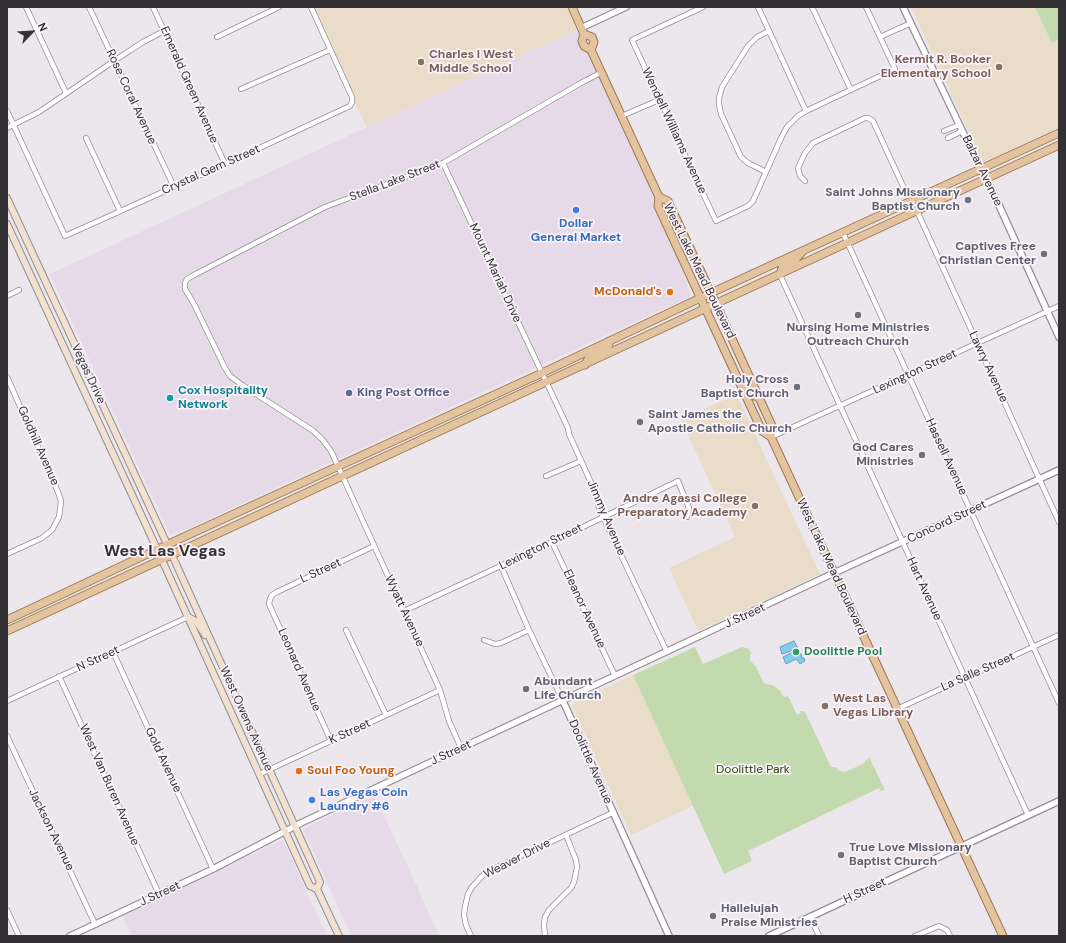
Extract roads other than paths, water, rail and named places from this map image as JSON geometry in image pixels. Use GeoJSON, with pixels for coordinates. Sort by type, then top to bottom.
{"type":"FeatureCollection","features":[{"type":"Feature","properties":{"kind":"main road","name":"West Lake Mead Boulevard"},"geometry":{"type":"LineString","coordinates":[[572,7],[583,31],[592,37],[594,42],[591,50],[659,197],[658,206],[700,298],[762,431],[771,437]]}},
{"type":"Feature","properties":{"kind":"main road"},"geometry":{"type":"LineString","coordinates":[[7,631],[338,466],[1059,133]]}},
{"type":"Feature","properties":{"kind":"main road"},"geometry":{"type":"LineString","coordinates":[[7,620],[343,476],[917,211],[1058,148]]}},
{"type":"Feature","properties":{"kind":"main road","name":"West Lake Mead Boulevard"},"geometry":{"type":"LineString","coordinates":[[659,197],[668,201],[711,293],[772,426],[771,437],[1003,936]]}},
{"type":"Feature","properties":{"kind":"main road","name":"Vegas Drive"},"geometry":{"type":"LineString","coordinates":[[7,198],[170,550]]}},
{"type":"Feature","properties":{"kind":"main road","name":"Vegas Drive"},"geometry":{"type":"LineString","coordinates":[[7,224],[160,554]]}},
{"type":"Feature","properties":{"kind":"main road"},"geometry":{"type":"LineString","coordinates":[[780,275],[782,268],[796,260],[802,252]]}},
{"type":"Feature","properties":{"kind":"main road"},"geometry":{"type":"LineString","coordinates":[[53,323],[63,318]]}},
{"type":"Feature","properties":{"kind":"main road"},"geometry":{"type":"LineString","coordinates":[[585,365],[590,357],[609,345],[609,341]]}},
{"type":"Feature","properties":{"kind":"main road"},"geometry":{"type":"LineString","coordinates":[[740,382],[745,383],[751,394],[759,398]]}},
{"type":"Feature","properties":{"kind":"main road","name":"West Owens Avenue"},"geometry":{"type":"LineString","coordinates":[[170,550],[320,882],[317,889]]}},
{"type":"Feature","properties":{"kind":"main road","name":"West Owens Avenue"},"geometry":{"type":"LineString","coordinates":[[160,554],[310,886],[317,889],[339,936]]}},
{"type":"Feature","properties":{"kind":"main road"},"geometry":{"type":"LineString","coordinates":[[188,617],[196,621],[211,642]]}},
{"type":"Feature","properties":{"kind":"main road"},"geometry":{"type":"LineString","coordinates":[[226,699],[235,695]]}},
{"type":"Feature","properties":{"kind":"street"},"geometry":{"type":"LineString","coordinates":[[26,7],[66,93]]}},
{"type":"Feature","properties":{"kind":"street","name":"Rose Coral Avenue"},"geometry":{"type":"LineString","coordinates":[[89,7],[174,187]]}},
{"type":"Feature","properties":{"kind":"street","name":"Emerald Green Avenue"},"geometry":{"type":"LineString","coordinates":[[153,7],[225,164]]}},
{"type":"Feature","properties":{"kind":"street"},"geometry":{"type":"LineString","coordinates":[[217,37],[279,7]]}},
{"type":"Feature","properties":{"kind":"street"},"geometry":{"type":"LineString","coordinates":[[241,89],[330,50],[311,7]]}},
{"type":"Feature","properties":{"kind":"street"},"geometry":{"type":"LineString","coordinates":[[583,31],[626,7]]}},
{"type":"Feature","properties":{"kind":"street","name":"Wendell Williams Avenue"},"geometry":{"type":"LineString","coordinates":[[703,7],[632,40],[661,99],[668,119],[716,221],[748,206],[753,201],[766,172]]}},
{"type":"Feature","properties":{"kind":"street"},"geometry":{"type":"LineString","coordinates":[[758,7],[806,111]]}},
{"type":"Feature","properties":{"kind":"street"},"geometry":{"type":"LineString","coordinates":[[812,7],[851,90]]}},
{"type":"Feature","properties":{"kind":"street"},"geometry":{"type":"LineString","coordinates":[[769,31],[757,37],[748,46],[722,87],[719,98],[721,114],[741,157],[748,163],[766,172],[782,136],[798,116],[895,69],[866,7]]}},
{"type":"Feature","properties":{"kind":"street","name":"Balzar Avenue"},"geometry":{"type":"LineString","coordinates":[[903,7],[959,125],[992,190],[1059,337]]}},
{"type":"Feature","properties":{"kind":"street"},"geometry":{"type":"LineString","coordinates":[[880,37],[911,23]]}},
{"type":"Feature","properties":{"kind":"street"},"geometry":{"type":"LineString","coordinates":[[7,128],[39,112],[114,60],[164,31]]}},
{"type":"Feature","properties":{"kind":"street","name":"Crystal Gem Street"},"geometry":{"type":"LineString","coordinates":[[14,125],[65,236],[348,107],[352,104],[353,100],[330,50]]}},
{"type":"Feature","properties":{"kind":"street","name":"Stella Lake Street"},"geometry":{"type":"LineString","coordinates":[[185,283],[187,279],[194,275],[325,207],[443,163],[602,72]]}},
{"type":"Feature","properties":{"kind":"street"},"geometry":{"type":"LineString","coordinates":[[622,116],[661,99]]}},
{"type":"Feature","properties":{"kind":"street"},"geometry":{"type":"LineString","coordinates":[[7,110],[14,125]]}},
{"type":"Feature","properties":{"kind":"street"},"geometry":{"type":"LineString","coordinates":[[805,181],[800,176],[798,168],[805,153],[813,143],[865,118],[868,118],[872,121],[903,186],[901,193]]}},
{"type":"Feature","properties":{"kind":"street"},"geometry":{"type":"LineString","coordinates":[[944,131],[959,125]]}},
{"type":"Feature","properties":{"kind":"street"},"geometry":{"type":"LineString","coordinates":[[948,138],[962,131]]}},
{"type":"Feature","properties":{"kind":"street"},"geometry":{"type":"LineString","coordinates":[[86,138],[120,211]]}},
{"type":"Feature","properties":{"kind":"street","name":"Mount Mariah Drive"},"geometry":{"type":"LineString","coordinates":[[443,163],[547,383]]}},
{"type":"Feature","properties":{"kind":"street","name":"Lawry Avenue"},"geometry":{"type":"LineString","coordinates":[[917,211],[1059,522]]}},
{"type":"Feature","properties":{"kind":"street","name":"Hassell Avenue"},"geometry":{"type":"LineString","coordinates":[[843,233],[1059,703]]}},
{"type":"Feature","properties":{"kind":"street","name":"Hart Avenue"},"geometry":{"type":"LineString","coordinates":[[780,275],[1028,815]]}},
{"type":"Feature","properties":{"kind":"street","name":"Wyatt Avenue"},"geometry":{"type":"LineString","coordinates":[[185,283],[185,289],[194,304],[224,368],[230,376],[242,386],[312,430],[322,439],[331,451],[440,690],[449,721],[461,748]]}},
{"type":"Feature","properties":{"kind":"street"},"geometry":{"type":"LineString","coordinates":[[7,296],[19,290]]}},
{"type":"Feature","properties":{"kind":"street","name":"Lexington Street"},"geometry":{"type":"LineString","coordinates":[[771,437],[1059,306]]}},
{"type":"Feature","properties":{"kind":"street","name":"Goldhill Avenue"},"geometry":{"type":"LineString","coordinates":[[7,377],[61,501],[59,517],[52,530],[47,535],[7,554]]}},
{"type":"Feature","properties":{"kind":"street","name":"Jimmy Avenue"},"geometry":{"type":"LineString","coordinates":[[547,383],[598,498],[598,504],[603,517],[667,652]]}},
{"type":"Feature","properties":{"kind":"street"},"geometry":{"type":"LineString","coordinates":[[546,476],[581,461]]}},
{"type":"Feature","properties":{"kind":"street","name":"Concord Street"},"geometry":{"type":"LineString","coordinates":[[834,573],[1059,470]]}},
{"type":"Feature","properties":{"kind":"street","name":"Lexington Street"},"geometry":{"type":"LineString","coordinates":[[404,611],[678,481],[689,508],[687,517]]}},
{"type":"Feature","properties":{"kind":"street","name":"Eleanor Avenue"},"geometry":{"type":"LineString","coordinates":[[552,542],[615,676]]}},
{"type":"Feature","properties":{"kind":"street","name":"L Street"},"geometry":{"type":"LineString","coordinates":[[270,599],[272,595],[277,592],[374,546]]}},
{"type":"Feature","properties":{"kind":"street","name":"Doolittle Avenue"},"geometry":{"type":"LineString","coordinates":[[501,566],[669,936]]}},
{"type":"Feature","properties":{"kind":"street","name":"J Street"},"geometry":{"type":"LineString","coordinates":[[70,936],[212,869],[294,826],[834,573]]}},
{"type":"Feature","properties":{"kind":"street","name":"Leonard Avenue"},"geometry":{"type":"LineString","coordinates":[[270,599],[269,604],[331,741]]}},
{"type":"Feature","properties":{"kind":"street","name":"N Street"},"geometry":{"type":"LineString","coordinates":[[7,700],[188,617]]}},
{"type":"Feature","properties":{"kind":"street"},"geometry":{"type":"LineString","coordinates":[[346,630],[386,715]]}},
{"type":"Feature","properties":{"kind":"street"},"geometry":{"type":"LineString","coordinates":[[484,640],[495,644],[529,630]]}},
{"type":"Feature","properties":{"kind":"street","name":"La Salle Street"},"geometry":{"type":"LineString","coordinates":[[897,709],[1059,635]]}},
{"type":"Feature","properties":{"kind":"street","name":"Gold Avenue"},"geometry":{"type":"LineString","coordinates":[[113,652],[212,869]]}},
{"type":"Feature","properties":{"kind":"street","name":"West Van Buren Avenue"},"geometry":{"type":"LineString","coordinates":[[59,676],[158,894]]}},
{"type":"Feature","properties":{"kind":"street","name":"K Street"},"geometry":{"type":"LineString","coordinates":[[260,774],[440,690]]}},
{"type":"Feature","properties":{"kind":"street","name":"Jackson Avenue"},"geometry":{"type":"LineString","coordinates":[[7,736],[95,924]]}},
{"type":"Feature","properties":{"kind":"street","name":"H Street"},"geometry":{"type":"LineString","coordinates":[[769,936],[1059,801]]}},
{"type":"Feature","properties":{"kind":"street","name":"Weaver Drive"},"geometry":{"type":"LineString","coordinates":[[471,936],[466,925],[464,914],[468,894],[477,881],[489,871],[612,813]]}},
{"type":"Feature","properties":{"kind":"street"},"geometry":{"type":"LineString","coordinates":[[546,936],[544,926],[549,910],[571,888],[574,882],[577,867],[576,860],[566,835]]}},
{"type":"Feature","properties":{"kind":"street"},"geometry":{"type":"LineString","coordinates":[[7,910],[19,936]]}},
{"type":"Feature","properties":{"kind":"street"},"geometry":{"type":"LineString","coordinates":[[810,916],[819,936]]}},
{"type":"Feature","properties":{"kind":"street"},"geometry":{"type":"LineString","coordinates":[[914,936],[934,926],[943,927],[947,930],[950,936]]}},
{"type":"Feature","properties":{"kind":"water","name":"Doolittle Pool"},"geometry":{"type":"Polygon","coordinates":[[[794,641],[802,656],[801,658],[804,658],[805,661],[800,664],[796,659],[786,664],[783,657],[794,650],[782,654],[780,647],[794,641]]]}},
{"type":"Feature","properties":{"kind":"place","name":"Charles I West Middle School"},"geometry":{"type":"Point","coordinates":[421,62]}},
{"type":"Feature","properties":{"kind":"place","name":"Kermit R. Booker Elementary School"},"geometry":{"type":"Point","coordinates":[999,67]}},
{"type":"Feature","properties":{"kind":"place","name":"Saint Johns Missionary Baptist Church"},"geometry":{"type":"Point","coordinates":[968,200]}},
{"type":"Feature","properties":{"kind":"place","name":"Dollar General Market"},"geometry":{"type":"Point","coordinates":[576,210]}},
{"type":"Feature","properties":{"kind":"place","name":"Captives Free Christian Center"},"geometry":{"type":"Point","coordinates":[1044,254]}},
{"type":"Feature","properties":{"kind":"place","name":"McDonald's"},"geometry":{"type":"Point","coordinates":[670,292]}},
{"type":"Feature","properties":{"kind":"place","name":"Nursing Home Ministries Outreach Church"},"geometry":{"type":"Point","coordinates":[858,315]}},
{"type":"Feature","properties":{"kind":"place","name":"Holy Cross Baptist Church"},"geometry":{"type":"Point","coordinates":[797,387]}},
{"type":"Feature","properties":{"kind":"place","name":"King Post Office"},"geometry":{"type":"Point","coordinates":[349,393]}},
{"type":"Feature","properties":{"kind":"place","name":"Cox Hospitality Network"},"geometry":{"type":"Point","coordinates":[170,398]}},
{"type":"Feature","properties":{"kind":"place","name":"Saint James the Apostle Catholic Church"},"geometry":{"type":"Point","coordinates":[640,422]}},
{"type":"Feature","properties":{"kind":"place","name":"God Cares Ministries"},"geometry":{"type":"Point","coordinates":[922,455]}},
{"type":"Feature","properties":{"kind":"place","name":"Andre Agassi College Preparatory Academy"},"geometry":{"type":"Point","coordinates":[755,506]}},
{"type":"Feature","properties":{"kind":"place","name":"Doolittle Pool"},"geometry":{"type":"Point","coordinates":[796,652]}},
{"type":"Feature","properties":{"kind":"place","name":"Abundant Life Church"},"geometry":{"type":"Point","coordinates":[526,689]}},
{"type":"Feature","properties":{"kind":"place","name":"West Las Vegas Library"},"geometry":{"type":"Point","coordinates":[825,706]}},
{"type":"Feature","properties":{"kind":"place","name":"Soul Foo Young"},"geometry":{"type":"Point","coordinates":[299,771]}},
{"type":"Feature","properties":{"kind":"place","name":"Las Vegas Coin Laundry #6"},"geometry":{"type":"Point","coordinates":[312,800]}},
{"type":"Feature","properties":{"kind":"place","name":"True Love Missionary Baptist Church"},"geometry":{"type":"Point","coordinates":[841,855]}},
{"type":"Feature","properties":{"kind":"place","name":"Hallelujah Praise Ministries"},"geometry":{"type":"Point","coordinates":[713,916]}},
{"type":"Feature","properties":{"kind":"district","name":"West Las Vegas"},"geometry":{"type":"Point","coordinates":[165,552]}},
{"type":"Feature","properties":{"kind":"park label","name":"Doolittle Park"},"geometry":{"type":"Point","coordinates":[753,770]}}]}
